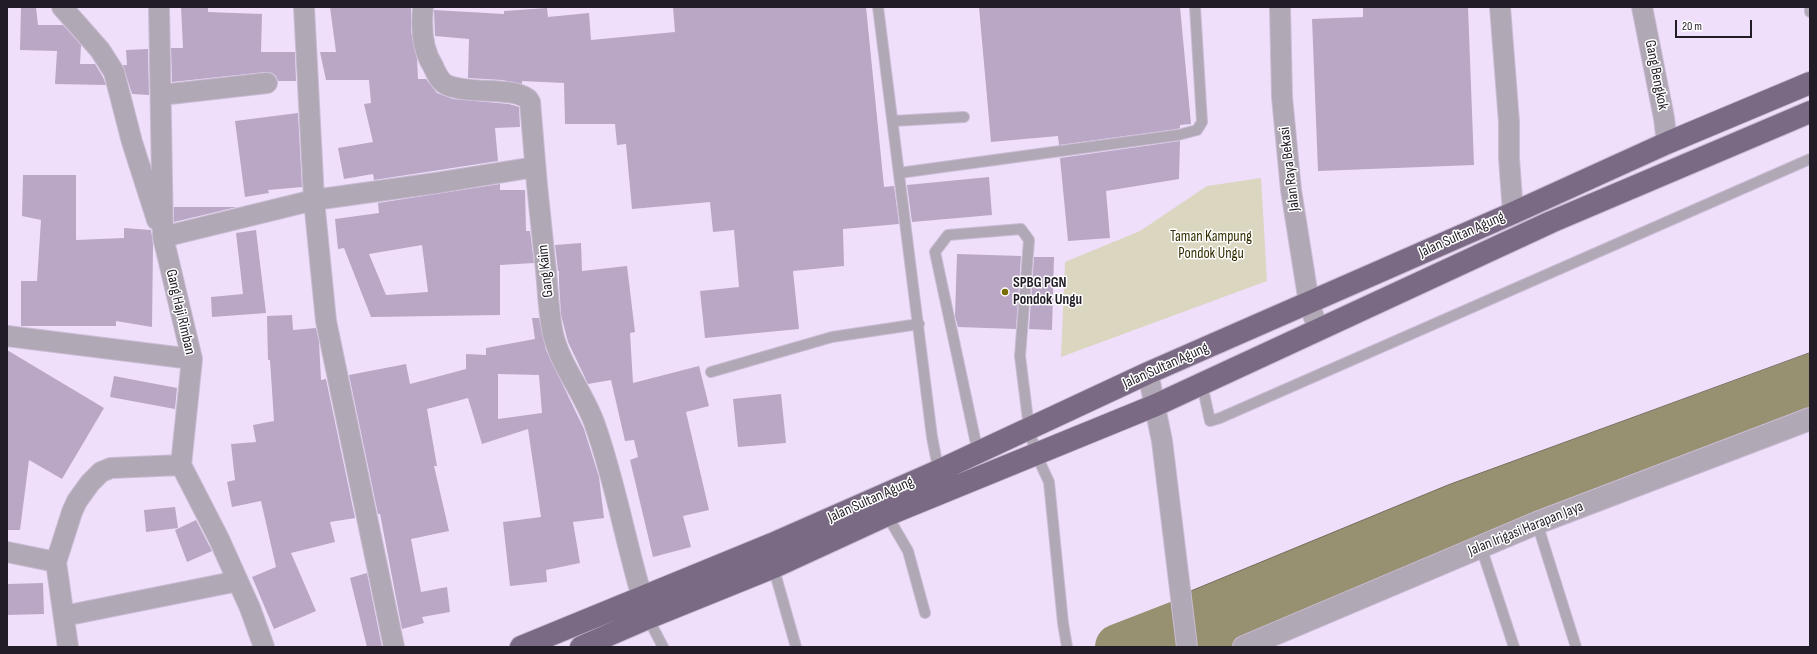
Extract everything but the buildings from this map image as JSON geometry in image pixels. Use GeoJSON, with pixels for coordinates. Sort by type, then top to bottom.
{"type":"FeatureCollection","features":[{"type":"Feature","properties":{"kind":"highway","name":"Jalan Sultan Agung"},"geometry":{"type":"LineString","coordinates":[[587,646],[648,618],[938,471],[1148,373],[1513,213],[1666,143],[1810,83]]}},
{"type":"Feature","properties":{"kind":"highway","name":"Jalan Sultan Agung"},"geometry":{"type":"LineString","coordinates":[[521,647],[642,597],[773,555],[887,515],[1156,405],[1551,222],[1810,112]]}},
{"type":"Feature","properties":{"kind":"highway"},"geometry":{"type":"LineString","coordinates":[[642,597],[648,618]]}},
{"type":"Feature","properties":{"kind":"street"},"geometry":{"type":"LineString","coordinates":[[62,7],[100,50],[114,72],[137,157],[163,237],[314,200],[436,183],[534,167]]}},
{"type":"Feature","properties":{"kind":"street","name":"Gang Haji Rimban"},"geometry":{"type":"LineString","coordinates":[[159,7],[163,237],[192,359],[181,465]]}},
{"type":"Feature","properties":{"kind":"street"},"geometry":{"type":"LineString","coordinates":[[304,7],[314,200],[326,321],[394,647]]}},
{"type":"Feature","properties":{"kind":"street","name":"Gang Kaim"},"geometry":{"type":"LineString","coordinates":[[423,7],[422,21],[426,52],[441,81],[447,85],[473,90],[518,94],[528,99],[534,167],[553,333],[563,363],[586,400],[595,423],[642,597]]}},
{"type":"Feature","properties":{"kind":"street","name":"Jalan Raya Bekasi"},"geometry":{"type":"LineString","coordinates":[[1280,7],[1282,97],[1291,190],[1309,303],[1318,329]]}},
{"type":"Feature","properties":{"kind":"street"},"geometry":{"type":"LineString","coordinates":[[1500,7],[1509,122],[1509,158],[1513,213]]}},
{"type":"Feature","properties":{"kind":"street","name":"Gang Bengkok"},"geometry":{"type":"LineString","coordinates":[[1642,7],[1664,118],[1666,143]]}},
{"type":"Feature","properties":{"kind":"street"},"geometry":{"type":"LineString","coordinates":[[161,95],[267,83]]}},
{"type":"Feature","properties":{"kind":"street"},"geometry":{"type":"LineString","coordinates":[[7,336],[192,359]]}},
{"type":"Feature","properties":{"kind":"street"},"geometry":{"type":"LineString","coordinates":[[1148,373],[1156,405],[1162,441],[1187,647]]}},
{"type":"Feature","properties":{"kind":"street","name":"Jalan Irigasi Harapan Jaya"},"geometry":{"type":"LineString","coordinates":[[1244,647],[1537,523],[1810,419]]}},
{"type":"Feature","properties":{"kind":"street"},"geometry":{"type":"LineString","coordinates":[[68,647],[56,562],[74,506],[90,483],[101,472],[119,467],[181,465],[219,539],[250,608],[264,647]]}},
{"type":"Feature","properties":{"kind":"street"},"geometry":{"type":"LineString","coordinates":[[7,552],[56,562]]}},
{"type":"Feature","properties":{"kind":"street"},"geometry":{"type":"LineString","coordinates":[[64,616],[238,581]]}},
{"type":"Feature","properties":{"kind":"lane"},"geometry":{"type":"LineString","coordinates":[[878,7],[938,471],[945,492]]}},
{"type":"Feature","properties":{"kind":"lane"},"geometry":{"type":"LineString","coordinates":[[899,173],[1170,136],[1197,130],[1202,122],[1195,7]]}},
{"type":"Feature","properties":{"kind":"lane"},"geometry":{"type":"LineString","coordinates":[[1810,7],[1810,12]]}},
{"type":"Feature","properties":{"kind":"lane"},"geometry":{"type":"LineString","coordinates":[[893,121],[964,117]]}},
{"type":"Feature","properties":{"kind":"lane"},"geometry":{"type":"LineString","coordinates":[[1202,384],[1210,421],[1220,418],[1810,159]]}},
{"type":"Feature","properties":{"kind":"lane"},"geometry":{"type":"LineString","coordinates":[[978,453],[935,252],[948,235],[1021,229],[1030,240],[1020,356],[1029,428],[1036,454],[1050,482],[1063,623],[1068,647]]}},
{"type":"Feature","properties":{"kind":"lane"},"geometry":{"type":"LineString","coordinates":[[711,372],[832,337],[919,324]]}},
{"type":"Feature","properties":{"kind":"lane"},"geometry":{"type":"LineString","coordinates":[[887,515],[908,550],[925,613]]}},
{"type":"Feature","properties":{"kind":"lane"},"geometry":{"type":"LineString","coordinates":[[1537,523],[1576,647]]}},
{"type":"Feature","properties":{"kind":"lane"},"geometry":{"type":"LineString","coordinates":[[1481,547],[1514,647]]}},
{"type":"Feature","properties":{"kind":"lane"},"geometry":{"type":"LineString","coordinates":[[773,555],[796,647]]}},
{"type":"Feature","properties":{"kind":"lane"},"geometry":{"type":"LineString","coordinates":[[648,618],[663,647]]}},
{"type":"Feature","properties":{"kind":"green space","name":"Taman Kampung Pondok Ungu"},"geometry":{"type":"Polygon","coordinates":[[[1261,178],[1267,281],[1061,357],[1065,262],[1140,231],[1207,186],[1261,178]]]}},
{"type":"Feature","properties":{"kind":"shaded area"},"geometry":{"type":"Polygon","coordinates":[[[1810,353],[1810,418],[1245,647],[1187,647],[1181,595],[1448,485],[1810,353]]]}},
{"type":"Feature","properties":{"kind":"waterway"},"geometry":{"type":"LineString","coordinates":[[1118,647],[1234,602]]}},
{"type":"Feature","properties":{"kind":"place","name":"SPBG PGN Pondok Ungu"},"geometry":{"type":"Point","coordinates":[1005,292]}}]}
